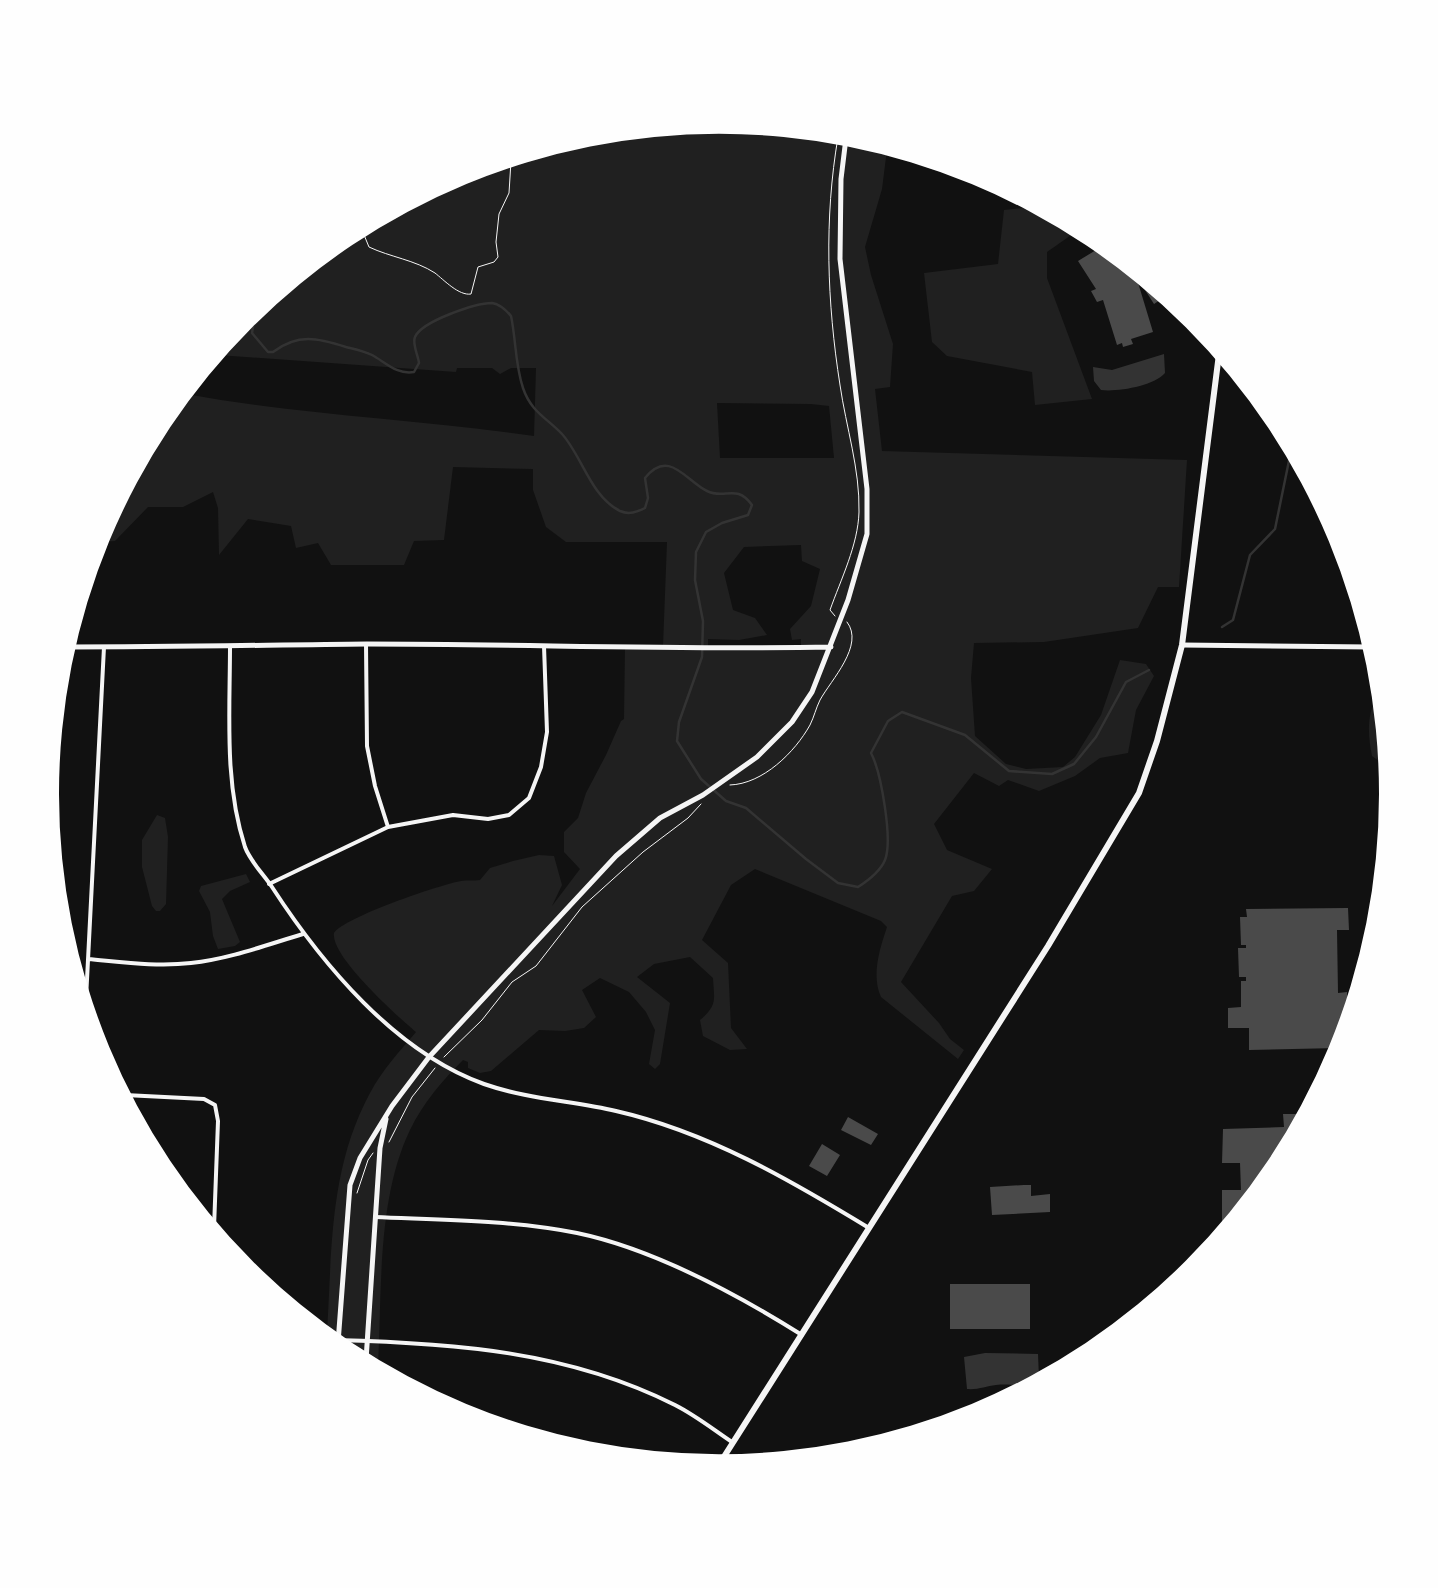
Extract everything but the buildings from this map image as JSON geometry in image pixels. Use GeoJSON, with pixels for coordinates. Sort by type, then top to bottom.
{"type":"FeatureCollection","features":[{"type":"Feature","properties":{"kind":"main road"},"geometry":{"type":"LineString","coordinates":[[725,1454],[1048,946],[1139,793],[1157,741],[1182,644],[1218,362]]}},
{"type":"Feature","properties":{"kind":"street"},"geometry":{"type":"LineString","coordinates":[[338,1333],[350,1185],[360,1158],[429,1056],[616,856],[660,818],[702,798],[757,757],[792,722],[812,692],[831,647],[864,551],[868,517],[867,489],[840,259],[841,180],[845,146]]}},
{"type":"Feature","properties":{"kind":"street"},"geometry":{"type":"LineString","coordinates":[[75,647],[366,644],[684,647],[718,649],[831,647]]}},
{"type":"Feature","properties":{"kind":"street"},"geometry":{"type":"LineString","coordinates":[[366,644],[367,746],[375,786],[388,827]]}},
{"type":"Feature","properties":{"kind":"street"},"geometry":{"type":"LineString","coordinates":[[1182,644],[1363,647]]}},
{"type":"Feature","properties":{"kind":"street"},"geometry":{"type":"LineString","coordinates":[[230,646],[230,780],[236,816],[246,850],[303,934],[387,1025],[429,1056],[484,1084],[540,1098],[617,1111],[680,1130],[726,1148],[796,1184],[869,1229]]}},
{"type":"Feature","properties":{"kind":"street"},"geometry":{"type":"LineString","coordinates":[[270,884],[388,827],[453,816],[488,818],[510,816],[529,798],[541,767],[547,732],[544,646]]}},
{"type":"Feature","properties":{"kind":"street"},"geometry":{"type":"LineString","coordinates":[[87,983],[104,647]]}},
{"type":"Feature","properties":{"kind":"street"},"geometry":{"type":"LineString","coordinates":[[88,959],[154,965],[191,963],[225,958],[303,934]]}},
{"type":"Feature","properties":{"kind":"street"},"geometry":{"type":"LineString","coordinates":[[132,1096],[204,1099],[215,1105],[218,1121],[214,1219]]}},
{"type":"Feature","properties":{"kind":"street"},"geometry":{"type":"LineString","coordinates":[[366,1352],[380,1148],[387,1116]]}},
{"type":"Feature","properties":{"kind":"street"},"geometry":{"type":"LineString","coordinates":[[376,1217],[488,1222],[578,1234],[676,1267],[756,1306],[802,1335]]}},
{"type":"Feature","properties":{"kind":"street"},"geometry":{"type":"LineString","coordinates":[[350,1341],[525,1354],[578,1366],[629,1383],[676,1405],[732,1442]]}},
{"type":"Feature","properties":{"kind":"path"},"geometry":{"type":"LineString","coordinates":[[837,144],[827,243],[830,308],[840,388],[851,435],[858,487],[859,514],[847,562],[830,610],[832,615],[837,618]]}},
{"type":"Feature","properties":{"kind":"path"},"geometry":{"type":"LineString","coordinates":[[365,237],[369,246],[413,262],[436,274],[463,294],[471,294],[478,267],[494,262],[498,257],[496,242],[499,214],[509,193],[511,168]]}},
{"type":"Feature","properties":{"kind":"path"},"geometry":{"type":"LineString","coordinates":[[727,785],[748,782],[759,778],[785,755],[809,726],[820,700],[835,678],[851,647],[852,631],[845,620]]}},
{"type":"Feature","properties":{"kind":"path"},"geometry":{"type":"LineString","coordinates":[[443,1058],[482,1020],[512,982],[536,966],[582,907],[643,852],[688,818],[700,807],[702,798]]}},
{"type":"Feature","properties":{"kind":"path"},"geometry":{"type":"LineString","coordinates":[[388,1143],[412,1097],[436,1066]]}},
{"type":"Feature","properties":{"kind":"path"},"geometry":{"type":"LineString","coordinates":[[356,1197],[368,1160],[376,1151]]}},
{"type":"Feature","properties":{"kind":"shaded area"},"geometry":{"type":"Polygon","coordinates":[[[719,134],[805,139],[886,155],[882,189],[865,247],[871,275],[893,344],[890,387],[875,389],[882,451],[1187,460],[1179,587],[1158,587],[1138,628],[1044,642],[974,643],[971,678],[975,736],[1006,764],[1026,769],[1063,767],[1075,757],[1101,715],[1120,660],[1146,664],[1154,676],[1136,710],[1128,753],[1100,758],[1075,776],[1039,791],[1008,780],[999,786],[974,773],[934,824],[947,850],[992,869],[974,891],[952,896],[901,982],[939,1023],[950,1039],[964,1050],[958,1059],[881,997],[878,989],[877,971],[879,953],[887,927],[881,921],[755,869],[731,885],[702,940],[728,963],[731,1028],[747,1049],[730,1050],[703,1036],[700,1020],[710,1010],[714,1001],[713,978],[690,957],[654,964],[637,977],[670,1003],[660,1064],[655,1069],[649,1064],[655,1030],[646,1012],[629,992],[600,978],[582,990],[596,1017],[584,1028],[565,1031],[539,1030],[491,1071],[480,1073],[468,1068],[468,1062],[463,1060],[434,1093],[410,1130],[399,1157],[392,1185],[383,1245],[378,1359],[327,1325],[335,1210],[347,1151],[370,1093],[380,1076],[416,1032],[381,1000],[353,970],[336,943],[334,933],[355,919],[414,895],[463,881],[480,880],[490,868],[539,855],[554,856],[562,885],[552,906],[580,869],[564,852],[564,832],[578,818],[586,793],[621,721],[624,719],[625,647],[663,646],[667,542],[566,542],[546,527],[533,490],[533,469],[453,467],[444,540],[414,541],[404,565],[331,565],[318,543],[296,548],[291,526],[248,519],[219,555],[218,508],[213,492],[183,507],[148,507],[115,541],[109,541],[147,464],[193,395],[273,407],[534,436],[536,368],[511,368],[500,374],[492,368],[457,368],[456,372],[226,356],[252,327],[317,270],[389,222],[466,184],[548,156],[590,146],[633,139],[719,134]],[[717,403],[720,458],[834,458],[829,406],[811,404],[717,403]],[[801,545],[744,547],[724,573],[733,610],[755,618],[767,635],[739,640],[708,639],[708,646],[801,647],[801,639],[792,640],[790,629],[811,606],[820,569],[802,561],[801,545]]]}},
{"type":"Feature","properties":{"kind":"shaded area"},"geometry":{"type":"Polygon","coordinates":[[[1023,208],[1071,235],[1047,252],[1047,278],[1092,399],[1035,405],[1032,372],[947,356],[932,342],[924,273],[998,264],[1004,210],[1023,208]]]}},
{"type":"Feature","properties":{"kind":"shaded area"},"geometry":{"type":"Polygon","coordinates":[[[1164,354],[1165,373],[1160,378],[1144,385],[1126,389],[1101,390],[1094,381],[1093,367],[1112,370],[1164,354]]]}},
{"type":"Feature","properties":{"kind":"shaded area"},"geometry":{"type":"Polygon","coordinates":[[[1373,704],[1378,760],[1372,756],[1369,733],[1371,710],[1373,704]]]}},
{"type":"Feature","properties":{"kind":"shaded area"},"geometry":{"type":"Polygon","coordinates":[[[157,815],[165,818],[168,837],[166,904],[160,911],[156,911],[152,906],[142,867],[142,840],[157,815]]]}},
{"type":"Feature","properties":{"kind":"shaded area"},"geometry":{"type":"Polygon","coordinates":[[[246,874],[250,882],[230,891],[222,899],[240,942],[235,946],[218,949],[213,936],[210,912],[199,891],[201,886],[246,874]]]}},
{"type":"Feature","properties":{"kind":"shaded area"},"geometry":{"type":"Polygon","coordinates":[[[985,1353],[1038,1354],[1039,1371],[1013,1385],[967,1389],[964,1357],[985,1353]]]}},
{"type":"Feature","properties":{"kind":"waterway"},"geometry":{"type":"LineString","coordinates":[[253,326],[252,333],[268,352],[273,352],[282,346],[300,340],[326,341],[366,352],[402,372],[414,372],[419,363],[414,340],[420,331],[438,319],[450,314],[484,304],[492,303],[498,305],[511,316],[518,370],[526,396],[535,409],[569,443],[594,486],[610,505],[627,513],[645,508],[648,498],[645,478],[662,466],[670,466],[707,491],[719,494],[735,493],[746,498],[752,505],[748,515],[722,523],[706,532],[696,552],[695,580],[703,621],[702,657],[679,722],[677,741],[701,779],[726,801],[746,808],[806,859],[838,883],[858,887],[870,879],[885,860],[888,838],[885,806],[879,775],[871,753],[888,721],[902,712],[965,735],[1009,771],[1052,774],[1074,764],[1096,737],[1126,682],[1149,670]]}},
{"type":"Feature","properties":{"kind":"waterway"},"geometry":{"type":"LineString","coordinates":[[1222,627],[1233,620],[1250,555],[1275,529],[1289,461]]}}]}
